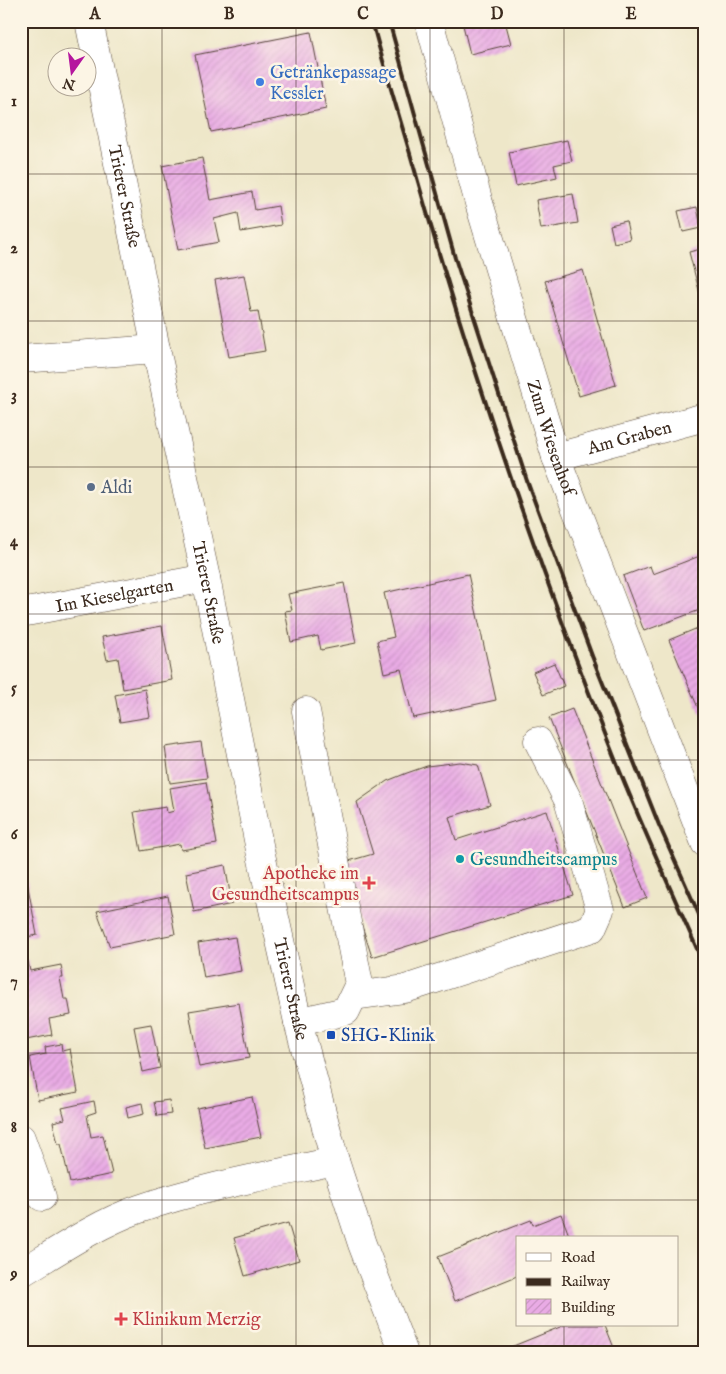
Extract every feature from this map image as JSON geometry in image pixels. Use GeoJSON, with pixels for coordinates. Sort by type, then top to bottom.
{"type":"FeatureCollection","features":[{"type":"Feature","properties":{"kind":"street","name":"Trierer Straße"},"geometry":{"type":"LineString","coordinates":[[89,21],[156,349],[206,578],[260,850],[298,1022],[335,1160],[362,1244],[404,1353]]}},
{"type":"Feature","properties":{"kind":"street","name":"Zum Wiesenhof"},"geometry":{"type":"LineString","coordinates":[[429,21],[479,204],[556,457],[695,787],[705,843]]}},
{"type":"Feature","properties":{"kind":"street"},"geometry":{"type":"LineString","coordinates":[[24,352],[156,349]]}},
{"type":"Feature","properties":{"kind":"street","name":"Am Graben"},"geometry":{"type":"LineString","coordinates":[[556,457],[705,417]]}},
{"type":"Feature","properties":{"kind":"street","name":"Im Kieselgarten"},"geometry":{"type":"LineString","coordinates":[[21,613],[206,578]]}},
{"type":"Feature","properties":{"kind":"street"},"geometry":{"type":"LineString","coordinates":[[298,1022],[346,1011],[359,984],[306,711]]}},
{"type":"Feature","properties":{"kind":"street"},"geometry":{"type":"LineString","coordinates":[[354,996],[404,989],[592,928],[600,910],[568,800],[538,741]]}},
{"type":"Feature","properties":{"kind":"street"},"geometry":{"type":"LineString","coordinates":[[21,1138],[42,1197]]}},
{"type":"Feature","properties":{"kind":"street"},"geometry":{"type":"LineString","coordinates":[[21,1274],[103,1225],[137,1210],[185,1194],[335,1160]]}},
{"type":"Feature","properties":{"kind":"building"},"geometry":{"type":"Polygon","coordinates":[[[462,21],[505,21],[511,44],[470,54],[462,21]]]}},
{"type":"Feature","properties":{"kind":"building","name":"Getränkepassage Kessler"},"geometry":{"type":"Polygon","coordinates":[[[311,32],[326,109],[211,132],[195,55],[311,32]]]}},
{"type":"Feature","properties":{"kind":"building"},"geometry":{"type":"Polygon","coordinates":[[[567,140],[572,161],[554,165],[557,177],[516,186],[509,152],[567,140]]]}},
{"type":"Feature","properties":{"kind":"building"},"geometry":{"type":"Polygon","coordinates":[[[202,158],[210,200],[252,192],[255,210],[278,206],[281,225],[241,232],[238,213],[214,219],[219,242],[178,250],[162,166],[202,158]]]}},
{"type":"Feature","properties":{"kind":"building"},"geometry":{"type":"Polygon","coordinates":[[[573,194],[578,223],[541,229],[536,200],[573,194]]]}},
{"type":"Feature","properties":{"kind":"building"},"geometry":{"type":"Polygon","coordinates":[[[697,207],[701,228],[683,232],[678,211],[697,207]]]}},
{"type":"Feature","properties":{"kind":"building"},"geometry":{"type":"Polygon","coordinates":[[[626,221],[630,239],[614,243],[610,225],[626,221]]]}},
{"type":"Feature","properties":{"kind":"building"},"geometry":{"type":"Polygon","coordinates":[[[705,248],[705,310],[704,310],[689,252],[705,248]]]}},
{"type":"Feature","properties":{"kind":"building"},"geometry":{"type":"Polygon","coordinates":[[[583,270],[616,385],[579,396],[545,281],[583,270]]]}},
{"type":"Feature","properties":{"kind":"building"},"geometry":{"type":"Polygon","coordinates":[[[244,275],[251,312],[258,311],[265,351],[229,357],[215,280],[244,275]]]}},
{"type":"Feature","properties":{"kind":"building"},"geometry":{"type":"Polygon","coordinates":[[[705,554],[705,608],[644,631],[623,576],[650,566],[653,574],[705,554]]]}},
{"type":"Feature","properties":{"kind":"building"},"geometry":{"type":"Polygon","coordinates":[[[468,574],[496,700],[413,718],[401,669],[384,673],[377,641],[394,637],[384,593],[468,574]]]}},
{"type":"Feature","properties":{"kind":"building"},"geometry":{"type":"Polygon","coordinates":[[[344,583],[356,643],[321,650],[318,636],[291,642],[285,611],[292,610],[288,594],[344,583]]]}},
{"type":"Feature","properties":{"kind":"building"},"geometry":{"type":"Polygon","coordinates":[[[705,625],[705,724],[669,640],[705,625]]]}},
{"type":"Feature","properties":{"kind":"building"},"geometry":{"type":"Polygon","coordinates":[[[162,626],[172,680],[123,689],[118,658],[107,660],[102,637],[162,626]]]}},
{"type":"Feature","properties":{"kind":"building"},"geometry":{"type":"Polygon","coordinates":[[[554,663],[564,686],[543,695],[533,672],[554,663]]]}},
{"type":"Feature","properties":{"kind":"building"},"geometry":{"type":"Polygon","coordinates":[[[145,689],[150,717],[120,722],[115,695],[145,689]]]}},
{"type":"Feature","properties":{"kind":"building"},"geometry":{"type":"Polygon","coordinates":[[[572,709],[647,898],[625,907],[549,718],[572,709]]]}},
{"type":"Feature","properties":{"kind":"building"},"geometry":{"type":"Polygon","coordinates":[[[201,742],[207,778],[170,783],[165,747],[201,742]]]}},
{"type":"Feature","properties":{"kind":"building","name":"Gesundheitscampus"},"geometry":{"type":"Polygon","coordinates":[[[460,762],[478,765],[490,805],[449,817],[456,840],[547,811],[573,895],[372,957],[342,863],[373,854],[357,802],[387,781],[407,773],[427,766],[460,762]]]}},
{"type":"Feature","properties":{"kind":"building"},"geometry":{"type":"Polygon","coordinates":[[[206,782],[217,844],[181,850],[180,844],[141,851],[134,812],[166,807],[167,813],[174,811],[170,788],[206,782]]]}},
{"type":"Feature","properties":{"kind":"building"},"geometry":{"type":"Polygon","coordinates":[[[225,865],[232,904],[194,912],[186,873],[225,865]]]}},
{"type":"Feature","properties":{"kind":"building"},"geometry":{"type":"Polygon","coordinates":[[[25,871],[37,935],[21,938],[21,872],[25,871]]]}},
{"type":"Feature","properties":{"kind":"building"},"geometry":{"type":"Polygon","coordinates":[[[168,896],[175,934],[110,947],[97,911],[168,896]]]}},
{"type":"Feature","properties":{"kind":"building"},"geometry":{"type":"Polygon","coordinates":[[[235,937],[241,971],[204,978],[198,943],[235,937]]]}},
{"type":"Feature","properties":{"kind":"building"},"geometry":{"type":"Polygon","coordinates":[[[27,958],[30,971],[61,965],[63,978],[60,978],[64,999],[68,999],[71,1015],[49,1019],[52,1035],[26,1040],[23,1024],[21,1024],[21,959],[27,958]]]}},
{"type":"Feature","properties":{"kind":"building"},"geometry":{"type":"Polygon","coordinates":[[[239,1003],[249,1058],[199,1067],[189,1011],[239,1003]]]}},
{"type":"Feature","properties":{"kind":"building"},"geometry":{"type":"Polygon","coordinates":[[[151,1024],[160,1068],[143,1072],[134,1027],[151,1024]]]}},
{"type":"Feature","properties":{"kind":"building"},"geometry":{"type":"Polygon","coordinates":[[[61,1044],[62,1051],[70,1049],[78,1092],[38,1100],[30,1057],[46,1054],[45,1047],[61,1044]]]}},
{"type":"Feature","properties":{"kind":"building"},"geometry":{"type":"Polygon","coordinates":[[[252,1097],[261,1137],[205,1148],[197,1108],[252,1097]]]}},
{"type":"Feature","properties":{"kind":"building"},"geometry":{"type":"Polygon","coordinates":[[[169,1100],[171,1114],[157,1116],[154,1102],[169,1100]]]}},
{"type":"Feature","properties":{"kind":"building"},"geometry":{"type":"Polygon","coordinates":[[[94,1101],[96,1112],[87,1115],[91,1137],[103,1135],[112,1174],[70,1183],[61,1144],[58,1144],[53,1122],[65,1119],[62,1108],[94,1101]]]}},
{"type":"Feature","properties":{"kind":"building"},"geometry":{"type":"Polygon","coordinates":[[[142,1103],[144,1114],[128,1118],[126,1107],[142,1103]]]}},
{"type":"Feature","properties":{"kind":"building"},"geometry":{"type":"Polygon","coordinates":[[[561,1214],[569,1236],[516,1236],[516,1276],[455,1301],[438,1257],[531,1220],[533,1225],[561,1214]]]}},
{"type":"Feature","properties":{"kind":"building"},"geometry":{"type":"Polygon","coordinates":[[[288,1223],[299,1260],[245,1276],[234,1238],[288,1223]]]}},
{"type":"Feature","properties":{"kind":"building"},"geometry":{"type":"Polygon","coordinates":[[[563,1326],[605,1326],[616,1353],[496,1353],[563,1326]]]}},
{"type":"Feature","properties":{"kind":"railway"},"geometry":{"type":"LineString","coordinates":[[372,21],[433,233],[479,383],[530,533],[584,681],[624,781],[705,967]]}},
{"type":"Feature","properties":{"kind":"railway"},"geometry":{"type":"LineString","coordinates":[[389,21],[455,258],[527,481],[592,656],[659,825],[705,928]]}},
{"type":"Feature","properties":{"kind":"place","name":"Getränkepassage Kessler"},"geometry":{"type":"Point","coordinates":[260,82]}},
{"type":"Feature","properties":{"kind":"place","name":"Aldi"},"geometry":{"type":"Point","coordinates":[91,487]}},
{"type":"Feature","properties":{"kind":"place","name":"Gesundheitscampus"},"geometry":{"type":"Point","coordinates":[460,859]}},
{"type":"Feature","properties":{"kind":"place","name":"Apotheke im Gesundheitscampus"},"geometry":{"type":"Point","coordinates":[369,883]}},
{"type":"Feature","properties":{"kind":"place","name":"SHG-Klinik"},"geometry":{"type":"Point","coordinates":[331,1035]}},
{"type":"Feature","properties":{"kind":"place","name":"Klinikum Merzig"},"geometry":{"type":"Point","coordinates":[121,1319]}}]}
